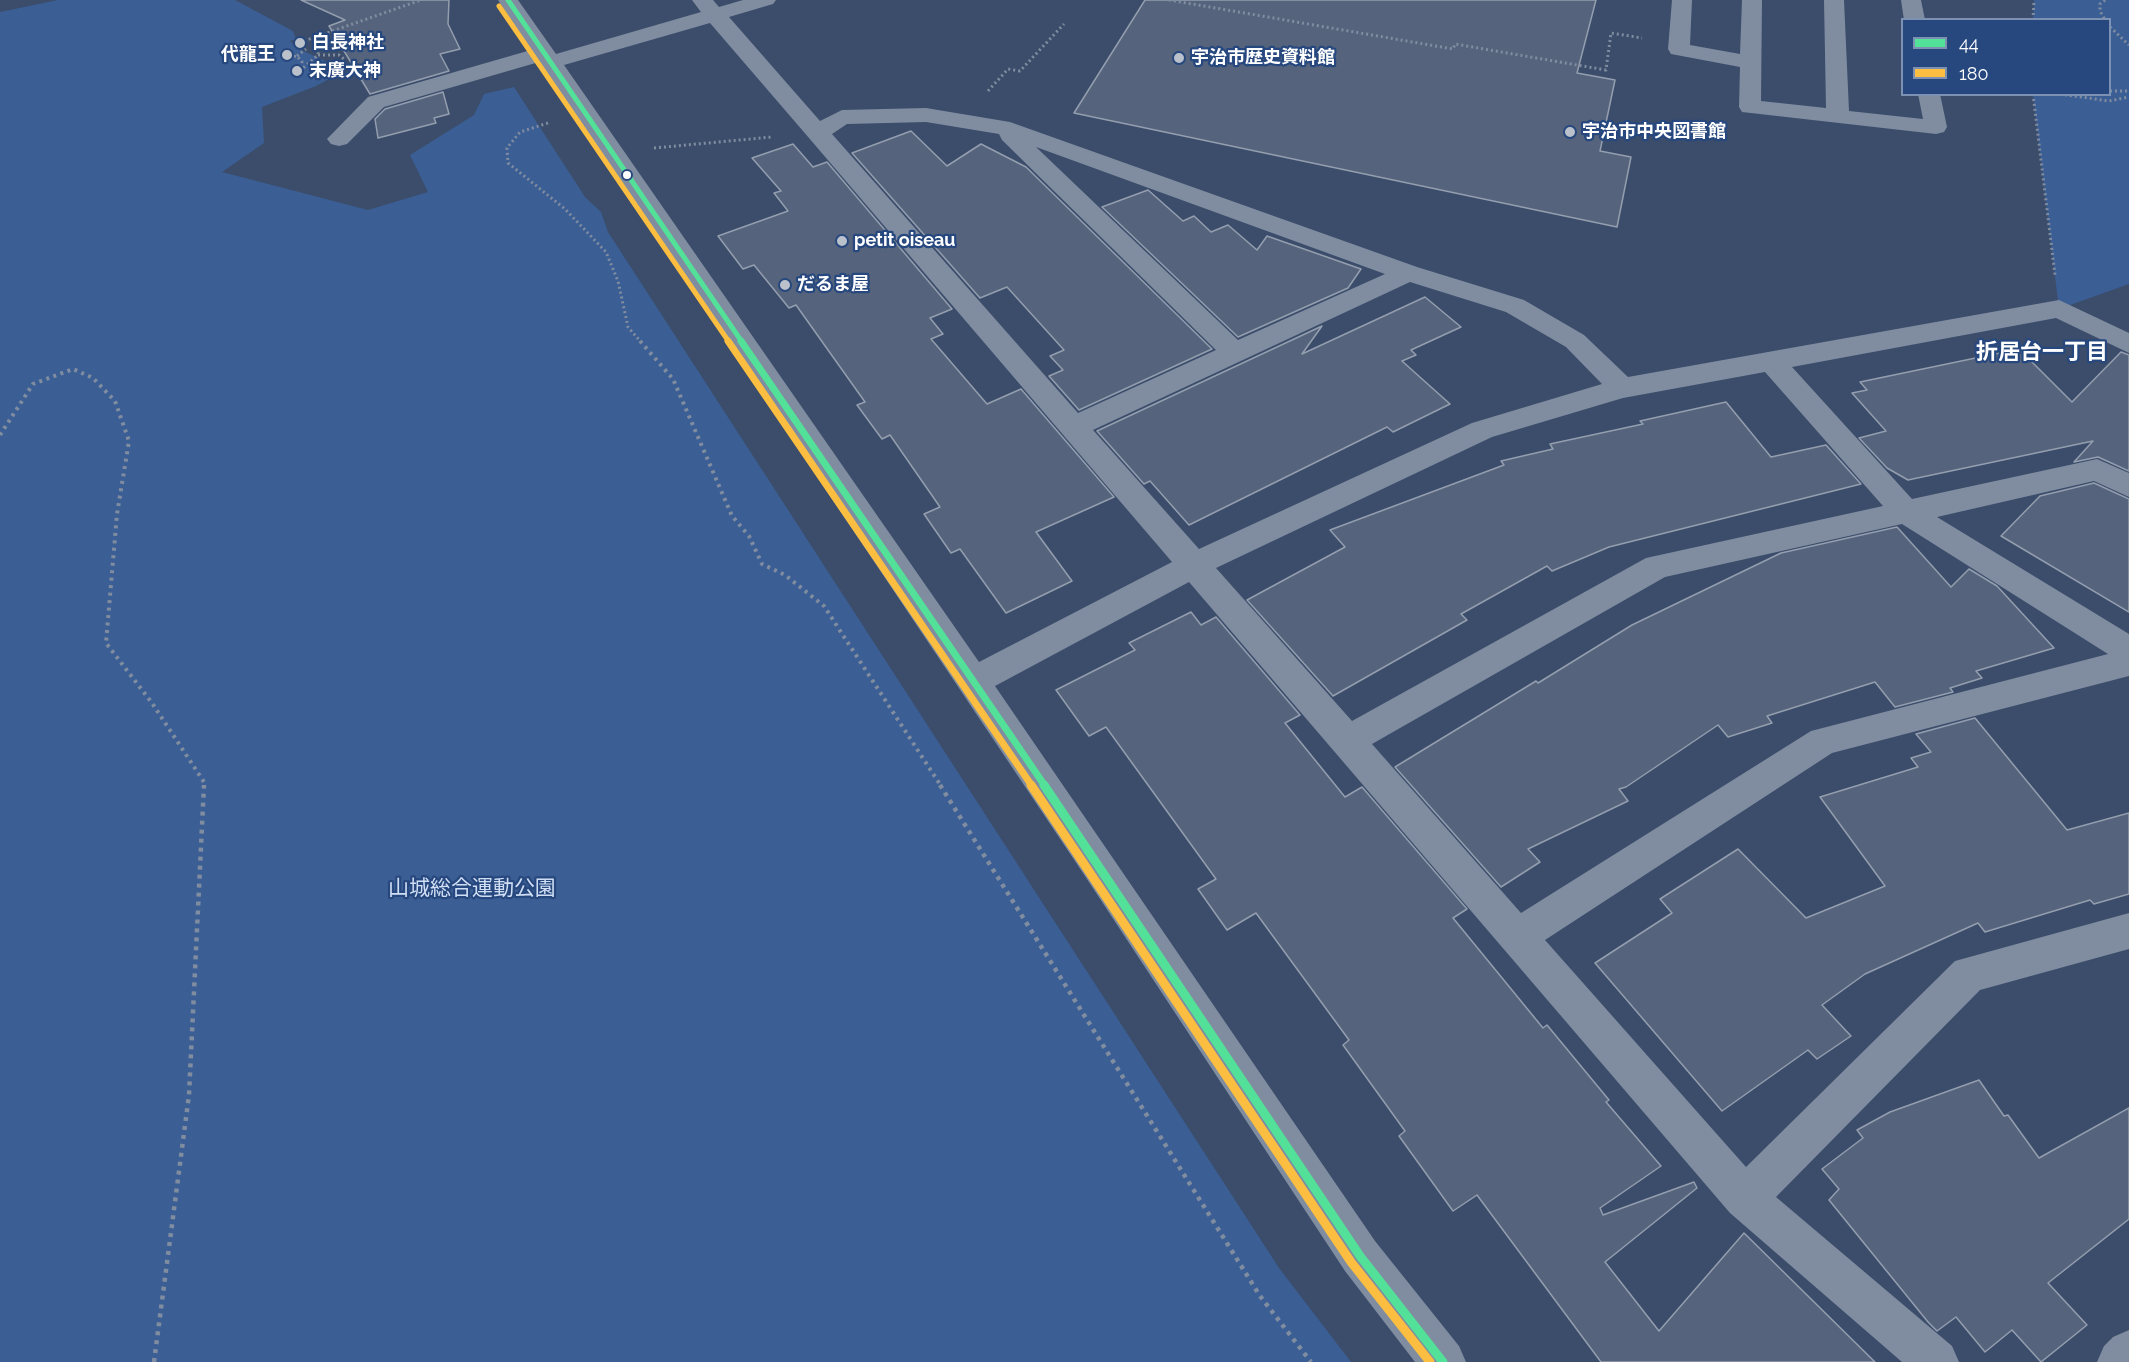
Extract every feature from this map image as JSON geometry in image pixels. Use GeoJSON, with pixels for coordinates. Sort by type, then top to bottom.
{"type":"FeatureCollection","features":[{"type":"Feature","properties":{"kind":"street"},"geometry":{"type":"LineString","coordinates":[[508,0],[1096,861],[1360,1256],[1443,1362]]}},
{"type":"Feature","properties":{"kind":"street"},"geometry":{"type":"LineString","coordinates":[[339,139],[376,102],[549,57],[709,8],[766,0]]}},
{"type":"Feature","properties":{"kind":"street"},"geometry":{"type":"LineString","coordinates":[[1682,0],[1679,49],[1751,63]]}},
{"type":"Feature","properties":{"kind":"street"},"geometry":{"type":"LineString","coordinates":[[1752,0],[1750,107],[1936,126],[1929,96]]}},
{"type":"Feature","properties":{"kind":"street"},"geometry":{"type":"LineString","coordinates":[[1834,0],[1838,116]]}},
{"type":"Feature","properties":{"kind":"street"},"geometry":{"type":"LineString","coordinates":[[1911,0],[1915,18]]}},
{"type":"Feature","properties":{"kind":"street"},"geometry":{"type":"LineString","coordinates":[[709,8],[1745,1198],[1936,1362]]}},
{"type":"Feature","properties":{"kind":"street"},"geometry":{"type":"LineString","coordinates":[[817,132],[842,117],[926,115],[1002,127],[1408,273],[1515,306],[1575,341],[1622,388]]}},
{"type":"Feature","properties":{"kind":"street"},"geometry":{"type":"LineString","coordinates":[[1002,127],[1234,353]]}},
{"type":"Feature","properties":{"kind":"street"},"geometry":{"type":"LineString","coordinates":[[1073,427],[1408,273]]}},
{"type":"Feature","properties":{"kind":"street"},"geometry":{"type":"LineString","coordinates":[[972,682],[1193,565],[1482,430],[1622,388],[2059,309],[2129,344]]}},
{"type":"Feature","properties":{"kind":"street"},"geometry":{"type":"LineString","coordinates":[[1771,361],[1906,512],[2129,650]]}},
{"type":"Feature","properties":{"kind":"street"},"geometry":{"type":"LineString","coordinates":[[1347,741],[1657,567],[2097,470],[2129,486]]}},
{"type":"Feature","properties":{"kind":"street"},"geometry":{"type":"LineString","coordinates":[[1517,936],[1823,741],[2129,662]]}},
{"type":"Feature","properties":{"kind":"street"},"geometry":{"type":"LineString","coordinates":[[1745,1198],[1969,974],[2129,931]]}},
{"type":"Feature","properties":{"kind":"street"},"geometry":{"type":"LineString","coordinates":[[2120,1362],[2129,1353]]}},
{"type":"Feature","properties":{"kind":"path"},"geometry":{"type":"LineString","coordinates":[[304,41],[421,0]]}},
{"type":"Feature","properties":{"kind":"path"},"geometry":{"type":"LineString","coordinates":[[1169,0],[1453,49],[1455,44],[1606,70],[1611,33],[1642,38]]}},
{"type":"Feature","properties":{"kind":"path"},"geometry":{"type":"LineString","coordinates":[[2033,18],[2034,0]]}},
{"type":"Feature","properties":{"kind":"path"},"geometry":{"type":"LineString","coordinates":[[2103,18],[2100,4],[2105,0]]}},
{"type":"Feature","properties":{"kind":"path"},"geometry":{"type":"LineString","coordinates":[[988,92],[1008,69],[1020,71],[1064,24]]}},
{"type":"Feature","properties":{"kind":"path"},"geometry":{"type":"LineString","coordinates":[[2111,29],[2129,45]]}},
{"type":"Feature","properties":{"kind":"path"},"geometry":{"type":"LineString","coordinates":[[318,55],[320,35]]}},
{"type":"Feature","properties":{"kind":"path"},"geometry":{"type":"LineString","coordinates":[[289,57],[297,56],[306,50]]}},
{"type":"Feature","properties":{"kind":"path"},"geometry":{"type":"LineString","coordinates":[[297,56],[302,62],[301,69],[318,55],[339,55],[344,58]]}},
{"type":"Feature","properties":{"kind":"path"},"geometry":{"type":"LineString","coordinates":[[2111,91],[2129,91]]}},
{"type":"Feature","properties":{"kind":"path"},"geometry":{"type":"LineString","coordinates":[[2033,96],[2059,309]]}},
{"type":"Feature","properties":{"kind":"path"},"geometry":{"type":"LineString","coordinates":[[2074,96],[2109,101],[2129,98]]}},
{"type":"Feature","properties":{"kind":"path"},"geometry":{"type":"LineString","coordinates":[[551,122],[520,132],[507,148],[508,163],[565,209],[606,252],[618,281],[628,327],[673,379],[732,516],[749,536],[762,564],[785,575],[824,606],[891,706],[1260,1296],[1311,1362]]}},
{"type":"Feature","properties":{"kind":"path"},"geometry":{"type":"LineString","coordinates":[[654,148],[817,132]]}},
{"type":"Feature","properties":{"kind":"path"},"geometry":{"type":"LineString","coordinates":[[0,435],[33,384],[73,369],[93,378],[115,401],[129,441],[117,514],[106,643],[152,703],[204,782],[189,1095],[154,1362]]}},
{"type":"Feature","properties":{"kind":"green space","name":"山城総合運動公園"},"geometry":{"type":"Polygon","coordinates":[[[58,0],[235,0],[293,31],[296,39],[290,41],[297,48],[334,65],[352,67],[316,86],[262,107],[264,143],[222,172],[368,210],[428,192],[410,155],[474,115],[484,94],[514,87],[585,197],[601,212],[608,232],[1279,1268],[1351,1362],[0,1362],[0,12],[58,0]]]}},
{"type":"Feature","properties":{"kind":"green space"},"geometry":{"type":"Polygon","coordinates":[[[2034,0],[2129,0],[2129,284],[2059,309],[2033,96],[2111,96],[2111,18],[2033,18],[2034,0]]]}},
{"type":"Feature","properties":{"kind":"building"},"geometry":{"type":"Polygon","coordinates":[[[301,0],[449,0],[448,24],[460,49],[440,54],[449,71],[370,94],[329,26],[345,20],[301,0]]]}},
{"type":"Feature","properties":{"kind":"building"},"geometry":{"type":"Polygon","coordinates":[[[1145,0],[1596,0],[1577,73],[1615,80],[1600,151],[1631,157],[1617,227],[1074,113],[1145,0]]]}},
{"type":"Feature","properties":{"kind":"building"},"geometry":{"type":"Polygon","coordinates":[[[443,92],[449,114],[434,118],[436,123],[378,138],[375,119],[385,109],[443,92]]]}},
{"type":"Feature","properties":{"kind":"building"},"geometry":{"type":"Polygon","coordinates":[[[911,131],[947,166],[981,144],[1026,167],[1212,349],[1079,410],[1049,376],[1063,370],[1050,356],[1064,350],[1007,287],[980,298],[852,153],[911,131]]]}},
{"type":"Feature","properties":{"kind":"building"},"geometry":{"type":"Polygon","coordinates":[[[793,144],[813,167],[827,162],[952,309],[930,318],[943,334],[931,339],[987,404],[1021,389],[1114,497],[1036,532],[1072,581],[1006,613],[960,549],[951,553],[924,514],[940,507],[890,435],[882,439],[857,405],[865,402],[796,305],[789,308],[754,265],[743,269],[718,236],[788,211],[774,193],[781,191],[752,158],[793,144]]]}},
{"type":"Feature","properties":{"kind":"building"},"geometry":{"type":"Polygon","coordinates":[[[1148,190],[1183,221],[1194,216],[1211,232],[1228,225],[1257,250],[1267,236],[1361,269],[1348,288],[1238,337],[1102,207],[1148,190]]]}},
{"type":"Feature","properties":{"kind":"building"},"geometry":{"type":"Polygon","coordinates":[[[1425,297],[1461,327],[1411,350],[1416,355],[1402,361],[1450,404],[1393,432],[1387,427],[1189,525],[1150,481],[1144,484],[1097,431],[1322,326],[1302,354],[1425,297]]]}},
{"type":"Feature","properties":{"kind":"building"},"geometry":{"type":"Polygon","coordinates":[[[2019,349],[2072,402],[2121,352],[2129,355],[2129,471],[2098,457],[2074,462],[2093,441],[1908,480],[1887,468],[1859,438],[1886,431],[1852,393],[1867,390],[1860,382],[2019,349]]]}},
{"type":"Feature","properties":{"kind":"building"},"geometry":{"type":"Polygon","coordinates":[[[1726,402],[1771,457],[1826,445],[1861,484],[1609,547],[1552,571],[1547,566],[1461,614],[1467,620],[1333,696],[1247,600],[1345,547],[1330,530],[1504,465],[1501,461],[1553,449],[1550,444],[1643,424],[1640,421],[1726,402]]]}},
{"type":"Feature","properties":{"kind":"building"},"geometry":{"type":"Polygon","coordinates":[[[2094,483],[2129,499],[2129,612],[2001,536],[2040,496],[2094,483]]]}},
{"type":"Feature","properties":{"kind":"building"},"geometry":{"type":"Polygon","coordinates":[[[1897,527],[1951,587],[1969,569],[1997,586],[2054,648],[1976,671],[1982,678],[1950,688],[1953,692],[1895,707],[1875,682],[1767,716],[1772,723],[1728,737],[1718,725],[1626,787],[1619,789],[1628,801],[1528,849],[1540,862],[1501,887],[1395,767],[1632,625],[1781,553],[1897,527]]]}},
{"type":"Feature","properties":{"kind":"building"},"geometry":{"type":"Polygon","coordinates":[[[1191,612],[1201,625],[1216,617],[1300,715],[1285,723],[1345,797],[1362,787],[1467,909],[1453,918],[1543,1028],[1547,1025],[1609,1100],[1606,1102],[1661,1166],[1600,1208],[1603,1215],[1694,1182],[1697,1188],[1605,1262],[1659,1331],[1744,1233],[1875,1362],[1601,1362],[1477,1195],[1453,1211],[1399,1136],[1405,1131],[1343,1045],[1349,1040],[1256,913],[1227,930],[1198,889],[1216,879],[1106,727],[1089,736],[1056,690],[1135,650],[1129,643],[1191,612]]]}},
{"type":"Feature","properties":{"kind":"building"},"geometry":{"type":"Polygon","coordinates":[[[1975,718],[2067,830],[2129,813],[2129,894],[2094,904],[2090,900],[1985,932],[1978,923],[1865,974],[1822,1005],[1851,1036],[1817,1059],[1808,1050],[1722,1111],[1595,963],[1672,913],[1660,899],[1738,849],[1806,918],[1885,886],[1820,797],[1918,767],[1911,758],[1931,752],[1916,734],[1975,718]]]}},
{"type":"Feature","properties":{"kind":"building"},"geometry":{"type":"Polygon","coordinates":[[[1979,1080],[2004,1116],[2008,1115],[2039,1158],[2129,1108],[2129,1219],[2048,1283],[2087,1325],[2041,1362],[2012,1330],[1985,1352],[1956,1317],[1937,1331],[1829,1200],[1839,1189],[1822,1169],[1863,1138],[1857,1130],[1890,1112],[1979,1080]]]}},
{"type":"Feature","properties":{"kind":"transit line","name":"44"},"geometry":{"type":"LineString","coordinates":[[508,0],[1096,861],[1360,1256],[1443,1362]]}},
{"type":"Feature","properties":{"kind":"transit line","name":"180"},"geometry":{"type":"LineString","coordinates":[[499,6],[1087,867],[1351,1262],[1430,1362]]}},
{"type":"Feature","properties":{"kind":"place","name":"白長神社"},"geometry":{"type":"Point","coordinates":[300,43]}},
{"type":"Feature","properties":{"kind":"place","name":"代龍王"},"geometry":{"type":"Point","coordinates":[287,55]}},
{"type":"Feature","properties":{"kind":"place","name":"宇治市歴史資料館"},"geometry":{"type":"Point","coordinates":[1179,58]}},
{"type":"Feature","properties":{"kind":"place","name":"末廣大神"},"geometry":{"type":"Point","coordinates":[297,71]}},
{"type":"Feature","properties":{"kind":"place","name":"宇治市中央図書館"},"geometry":{"type":"Point","coordinates":[1570,132]}},
{"type":"Feature","properties":{"kind":"place","name":"petit oiseau"},"geometry":{"type":"Point","coordinates":[842,241]}},
{"type":"Feature","properties":{"kind":"place","name":"だるま屋"},"geometry":{"type":"Point","coordinates":[785,285]}},
{"type":"Feature","properties":{"kind":"district","name":"折居台一丁目"},"geometry":{"type":"Point","coordinates":[2042,352]}}]}
